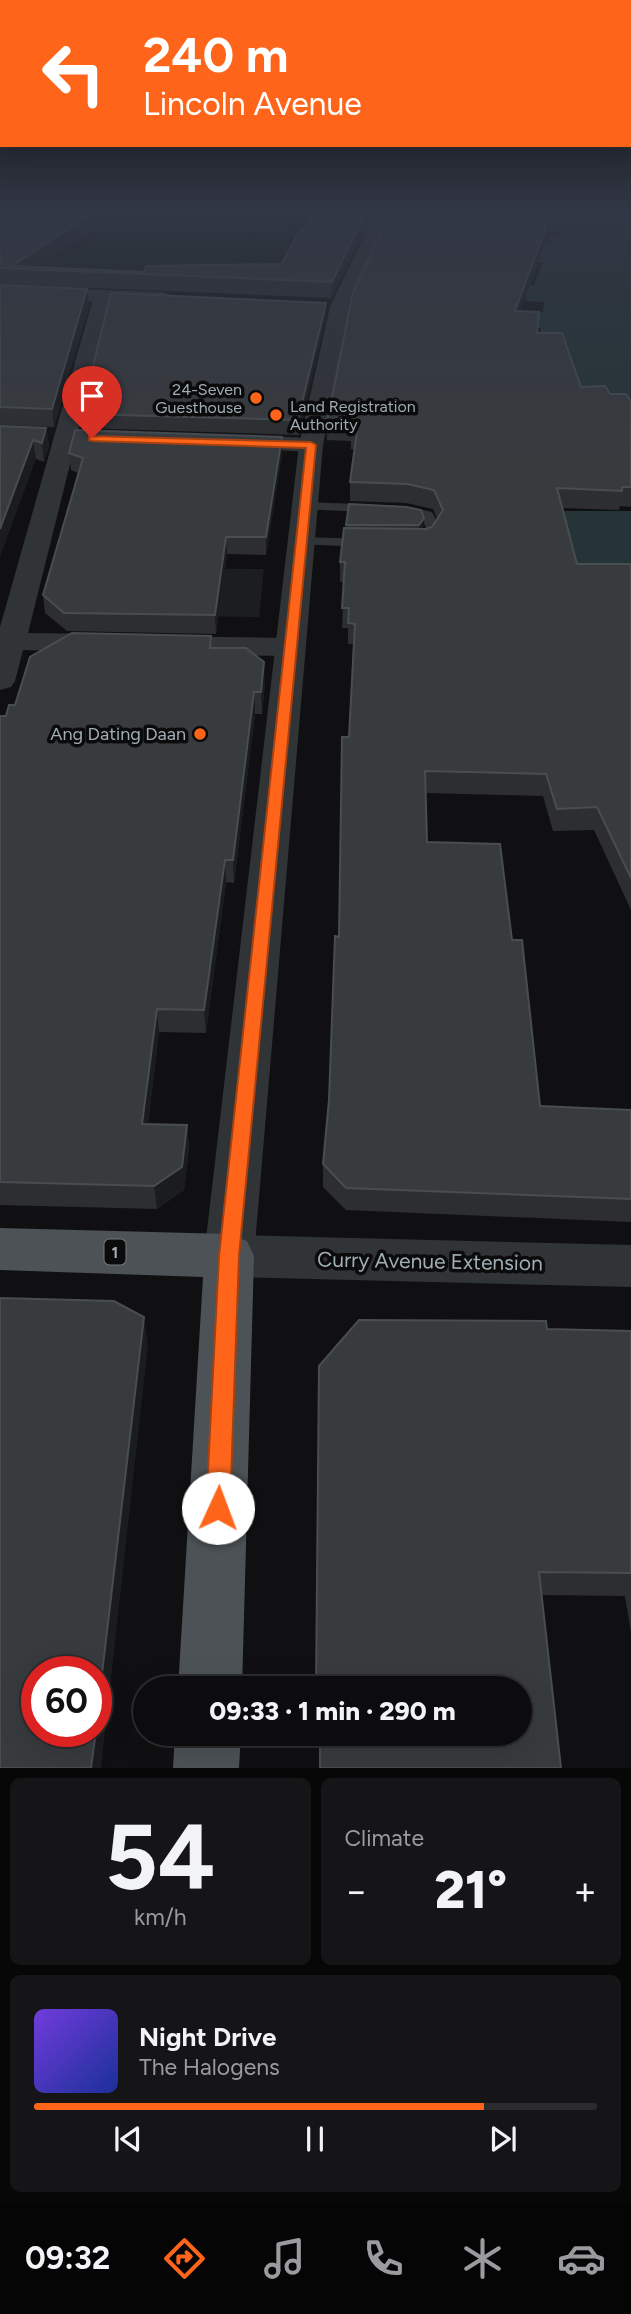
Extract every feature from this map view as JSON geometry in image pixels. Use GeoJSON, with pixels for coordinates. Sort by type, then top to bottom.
{"type":"FeatureCollection","features":[{"type":"Feature","properties":{"kind":"main road","name":"1"},"geometry":{"type":"LineString","coordinates":[[0,1249],[229,1256]]}},
{"type":"Feature","properties":{"kind":"main road"},"geometry":{"type":"LineString","coordinates":[[211,1676],[229,1256]]}},
{"type":"Feature","properties":{"kind":"main road"},"geometry":{"type":"LineString","coordinates":[[206,1768],[207,1746]]}},
{"type":"Feature","properties":{"kind":"street"},"geometry":{"type":"LineString","coordinates":[[0,681],[6,641],[52,436],[103,297]]}},
{"type":"Feature","properties":{"kind":"street"},"geometry":{"type":"LineString","coordinates":[[117,297],[187,299]]}},
{"type":"Feature","properties":{"kind":"street"},"geometry":{"type":"LineString","coordinates":[[229,1256],[311,445],[333,306],[338,297]]}},
{"type":"Feature","properties":{"kind":"street"},"geometry":{"type":"LineString","coordinates":[[52,436],[92,438]]}},
{"type":"Feature","properties":{"kind":"street"},"geometry":{"type":"LineString","coordinates":[[215,442],[311,445]]}},
{"type":"Feature","properties":{"kind":"street"},"geometry":{"type":"LineString","coordinates":[[6,641],[291,647]]}},
{"type":"Feature","properties":{"kind":"street","name":"Curry Avenue Extension"},"geometry":{"type":"LineString","coordinates":[[229,1256],[631,1266]]}},
{"type":"Feature","properties":{"kind":"lane"},"geometry":{"type":"LineString","coordinates":[[305,506],[406,510],[427,514],[433,527],[431,535],[424,542],[407,544]]}},
{"type":"Feature","properties":{"kind":"lane"},"geometry":{"type":"LineString","coordinates":[[302,541],[381,543]]}},
{"type":"Feature","properties":{"kind":"shaded area"},"geometry":{"type":"Polygon","coordinates":[[[526,297],[631,297],[631,416],[513,360],[572,359],[567,349],[538,338],[541,328],[526,327],[527,312],[543,312],[544,302],[527,301],[526,297]]]}},
{"type":"Feature","properties":{"kind":"shaded area"},"geometry":{"type":"Polygon","coordinates":[[[533,511],[631,511],[631,582],[580,578],[533,511]]]}},
{"type":"Feature","properties":{"kind":"shaded area"},"geometry":{"type":"Polygon","coordinates":[[[168,568],[264,569],[259,617],[159,616],[168,568]]]}},
{"type":"Feature","properties":{"kind":"building"},"geometry":{"type":"Polygon","coordinates":[[[0,297],[85,297],[52,409],[0,407],[0,297]]]}},
{"type":"Feature","properties":{"kind":"building"},"geometry":{"type":"Polygon","coordinates":[[[110,297],[186,297],[326,303],[298,420],[81,414],[110,297]]]}},
{"type":"Feature","properties":{"kind":"building"},"geometry":{"type":"Polygon","coordinates":[[[352,297],[520,297],[515,311],[539,312],[537,333],[562,333],[581,387],[605,386],[610,394],[626,394],[631,402],[631,487],[622,487],[622,491],[557,488],[577,564],[631,564],[631,878],[597,807],[557,809],[546,774],[425,771],[427,842],[500,844],[512,940],[522,940],[540,1106],[631,1110],[631,1199],[346,1188],[323,1164],[329,1100],[335,936],[339,937],[342,737],[349,737],[355,624],[348,623],[349,608],[342,608],[345,562],[340,562],[344,528],[426,529],[432,527],[443,510],[434,490],[407,484],[350,482],[357,431],[351,430],[352,423],[327,422],[352,297]]]}},
{"type":"Feature","properties":{"kind":"building"},"geometry":{"type":"Polygon","coordinates":[[[0,426],[46,428],[42,443],[33,440],[0,529],[0,426]]]}},
{"type":"Feature","properties":{"kind":"building"},"geometry":{"type":"Polygon","coordinates":[[[75,430],[282,437],[266,537],[226,537],[215,615],[64,613],[43,595],[83,458],[69,453],[75,430]]]}},
{"type":"Feature","properties":{"kind":"building"},"geometry":{"type":"Polygon","coordinates":[[[349,504],[406,507],[421,510],[424,518],[419,525],[346,525],[349,504]]]}},
{"type":"Feature","properties":{"kind":"building"},"geometry":{"type":"Polygon","coordinates":[[[72,633],[211,636],[210,648],[246,648],[264,662],[261,692],[254,692],[233,860],[225,860],[204,1010],[157,1009],[142,1124],[187,1125],[182,1167],[154,1186],[0,1182],[0,716],[6,716],[9,705],[15,705],[30,657],[72,633]]]}},
{"type":"Feature","properties":{"kind":"building"},"geometry":{"type":"Polygon","coordinates":[[[0,1298],[114,1301],[144,1317],[104,1656],[21,1656],[21,1747],[94,1747],[91,1768],[0,1768],[0,1298]]]}},
{"type":"Feature","properties":{"kind":"building"},"geometry":{"type":"Polygon","coordinates":[[[359,1320],[546,1321],[547,1329],[631,1331],[631,1573],[539,1572],[561,1768],[320,1768],[320,1746],[532,1746],[532,1676],[316,1676],[319,1366],[359,1320]]]}},
{"type":"Feature","properties":{"kind":"place","name":"24-Seven Guesthouse"},"geometry":{"type":"Point","coordinates":[256,398]}},
{"type":"Feature","properties":{"kind":"place","name":"Land Registration Authority"},"geometry":{"type":"Point","coordinates":[276,415]}},
{"type":"Feature","properties":{"kind":"place","name":"Ang Dating Daan"},"geometry":{"type":"Point","coordinates":[200,734]}},
{"type":"Feature","properties":{"kind":"route"},"geometry":{"type":"LineString","coordinates":[[92,438],[311,445],[229,1256],[218,1508]]}}]}
